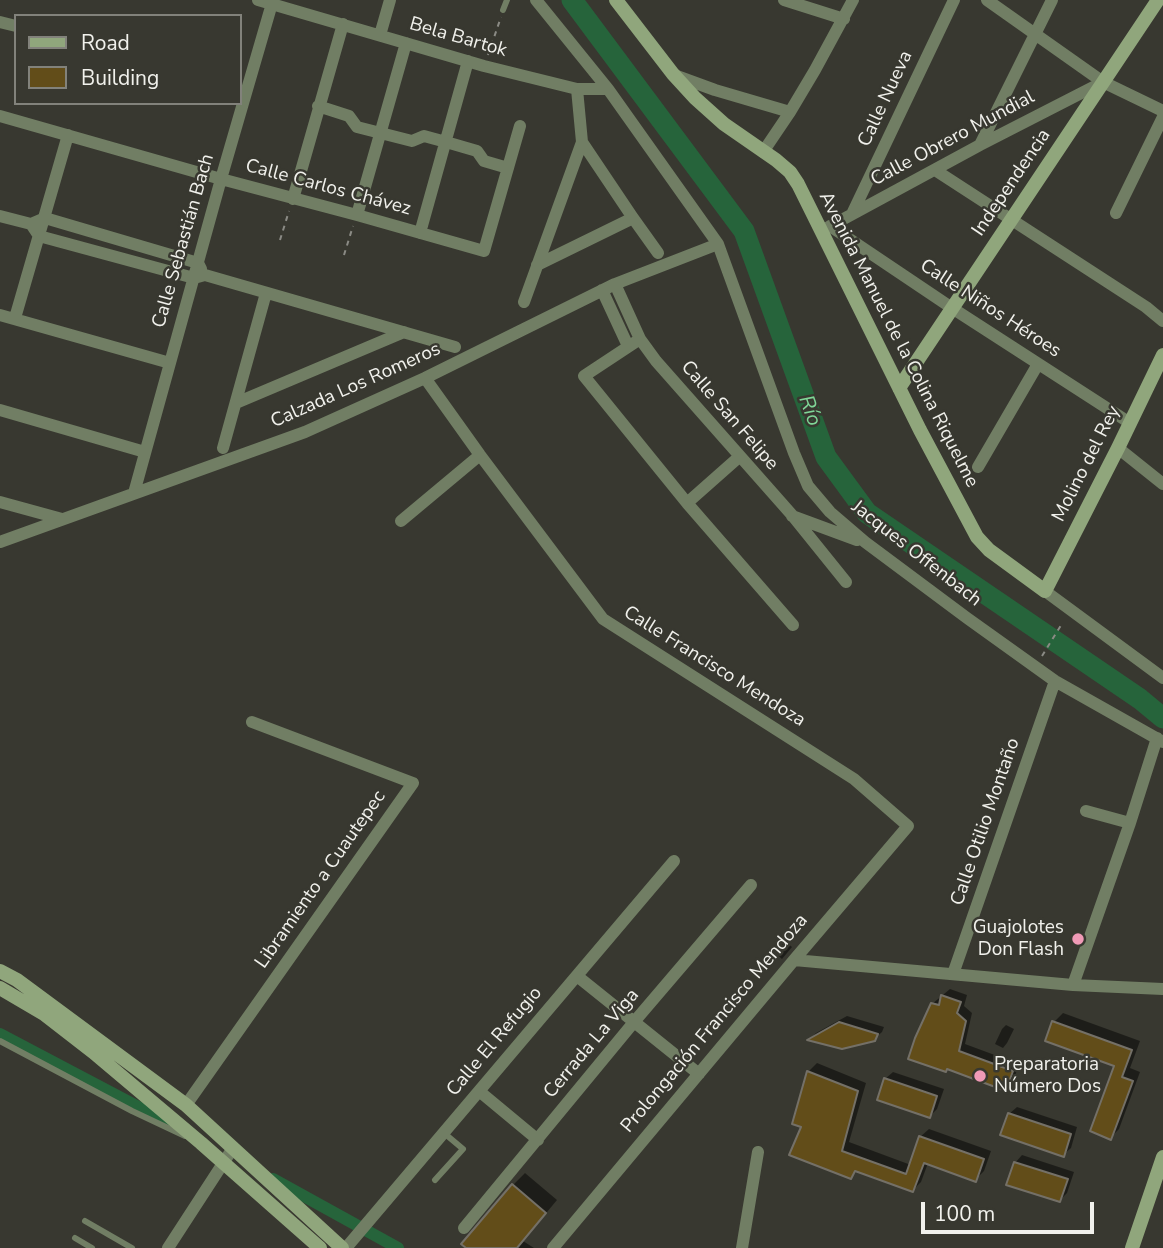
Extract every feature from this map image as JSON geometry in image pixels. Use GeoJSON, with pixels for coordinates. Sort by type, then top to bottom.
{"type":"FeatureCollection","features":[{"type":"Feature","properties":{"kind":"street","name":"Bela Bartok"},"geometry":{"type":"LineString","coordinates":[[258,0],[273,2],[484,66],[577,89],[608,89]]}},
{"type":"Feature","properties":{"kind":"street"},"geometry":{"type":"LineString","coordinates":[[380,36],[390,0]]}},
{"type":"Feature","properties":{"kind":"street","name":"Jacques Offenbach"},"geometry":{"type":"LineString","coordinates":[[536,0],[608,89],[718,244],[808,486],[830,512],[864,542],[1055,681],[1160,740]]}},
{"type":"Feature","properties":{"kind":"street","name":"Avenida Manuel de la Colina Riquelme"},"geometry":{"type":"LineString","coordinates":[[616,0],[695,98],[715,116],[776,160],[799,184],[826,229],[899,388],[977,537],[989,550],[1163,678]]}},
{"type":"Feature","properties":{"kind":"street"},"geometry":{"type":"LineString","coordinates":[[784,0],[845,19]]}},
{"type":"Feature","properties":{"kind":"street"},"geometry":{"type":"LineString","coordinates":[[763,152],[790,112],[845,19],[853,0]]}},
{"type":"Feature","properties":{"kind":"street","name":"Calle Nueva"},"geometry":{"type":"LineString","coordinates":[[852,215],[954,0]]}},
{"type":"Feature","properties":{"kind":"street"},"geometry":{"type":"LineString","coordinates":[[987,0],[1103,82],[1163,111]]}},
{"type":"Feature","properties":{"kind":"street"},"geometry":{"type":"LineString","coordinates":[[980,145],[1052,0]]}},
{"type":"Feature","properties":{"kind":"street","name":"Independencia"},"geometry":{"type":"LineString","coordinates":[[899,388],[1103,82],[1161,0]]}},
{"type":"Feature","properties":{"kind":"street","name":"Calle Sebastián Bach"},"geometry":{"type":"LineString","coordinates":[[243,89],[273,2]]}},
{"type":"Feature","properties":{"kind":"street"},"geometry":{"type":"LineString","coordinates":[[293,199],[343,24]]}},
{"type":"Feature","properties":{"kind":"street"},"geometry":{"type":"LineString","coordinates":[[357,215],[405,43]]}},
{"type":"Feature","properties":{"kind":"street"},"geometry":{"type":"LineString","coordinates":[[420,233],[468,61]]}},
{"type":"Feature","properties":{"kind":"street"},"geometry":{"type":"LineString","coordinates":[[673,74],[715,90],[790,112]]}},
{"type":"Feature","properties":{"kind":"street","name":"Calle Obrero Mundial"},"geometry":{"type":"LineString","coordinates":[[826,229],[1103,82]]}},
{"type":"Feature","properties":{"kind":"street"},"geometry":{"type":"LineString","coordinates":[[524,302],[582,142],[577,89]]}},
{"type":"Feature","properties":{"kind":"street","name":"Calle Sebastián Bach"},"geometry":{"type":"LineString","coordinates":[[134,493],[170,363],[199,277],[198,263],[239,105]]}},
{"type":"Feature","properties":{"kind":"street"},"geometry":{"type":"LineString","coordinates":[[318,106],[349,116],[357,127],[412,141],[424,136],[477,151],[484,161],[508,168],[520,126]]}},
{"type":"Feature","properties":{"kind":"street","name":"Calle Carlos Chávez"},"geometry":{"type":"LineString","coordinates":[[0,116],[484,251],[508,168]]}},
{"type":"Feature","properties":{"kind":"street"},"geometry":{"type":"LineString","coordinates":[[1116,213],[1163,117]]}},
{"type":"Feature","properties":{"kind":"street"},"geometry":{"type":"LineString","coordinates":[[15,318],[68,135]]}},
{"type":"Feature","properties":{"kind":"street"},"geometry":{"type":"LineString","coordinates":[[582,142],[658,253]]}},
{"type":"Feature","properties":{"kind":"street"},"geometry":{"type":"LineString","coordinates":[[934,170],[1163,320]]}},
{"type":"Feature","properties":{"kind":"street"},"geometry":{"type":"LineString","coordinates":[[0,216],[31,224],[45,218],[198,263]]}},
{"type":"Feature","properties":{"kind":"street"},"geometry":{"type":"LineString","coordinates":[[537,265],[633,218]]}},
{"type":"Feature","properties":{"kind":"street"},"geometry":{"type":"LineString","coordinates":[[31,224],[39,236],[266,293],[455,347]]}},
{"type":"Feature","properties":{"kind":"street","name":"Calle Niños Héroes"},"geometry":{"type":"LineString","coordinates":[[826,229],[1130,423]]}},
{"type":"Feature","properties":{"kind":"street","name":"Calzada Los Romeros"},"geometry":{"type":"LineString","coordinates":[[0,542],[305,432],[425,378],[615,284],[718,244]]}},
{"type":"Feature","properties":{"kind":"street"},"geometry":{"type":"LineString","coordinates":[[142,264],[146,248]]}},
{"type":"Feature","properties":{"kind":"street","name":"Calle San Felipe"},"geometry":{"type":"LineString","coordinates":[[615,284],[634,343],[656,361],[792,515],[846,582]]}},
{"type":"Feature","properties":{"kind":"street"},"geometry":{"type":"LineString","coordinates":[[602,290],[634,343],[584,376],[687,503],[793,625]]}},
{"type":"Feature","properties":{"kind":"street"},"geometry":{"type":"LineString","coordinates":[[223,448],[266,293]]}},
{"type":"Feature","properties":{"kind":"street"},"geometry":{"type":"LineString","coordinates":[[0,314],[170,363]]}},
{"type":"Feature","properties":{"kind":"street"},"geometry":{"type":"LineString","coordinates":[[236,403],[404,332]]}},
{"type":"Feature","properties":{"kind":"street","name":"Molino del Rey"},"geometry":{"type":"LineString","coordinates":[[1045,591],[1163,355]]}},
{"type":"Feature","properties":{"kind":"street"},"geometry":{"type":"LineString","coordinates":[[978,467],[1038,364]]}},
{"type":"Feature","properties":{"kind":"street","name":"Calle Francisco Mendoza"},"geometry":{"type":"LineString","coordinates":[[425,378],[603,620],[854,779],[908,826]]}},
{"type":"Feature","properties":{"kind":"street"},"geometry":{"type":"LineString","coordinates":[[0,410],[145,452]]}},
{"type":"Feature","properties":{"kind":"street"},"geometry":{"type":"LineString","coordinates":[[1118,448],[1163,484]]}},
{"type":"Feature","properties":{"kind":"street"},"geometry":{"type":"LineString","coordinates":[[401,522],[480,456]]}},
{"type":"Feature","properties":{"kind":"street"},"geometry":{"type":"LineString","coordinates":[[687,503],[739,457]]}},
{"type":"Feature","properties":{"kind":"street"},"geometry":{"type":"LineString","coordinates":[[0,502],[62,519]]}},
{"type":"Feature","properties":{"kind":"street"},"geometry":{"type":"LineString","coordinates":[[792,515],[864,542]]}},
{"type":"Feature","properties":{"kind":"street","name":"Calle Otilio Montaño"},"geometry":{"type":"LineString","coordinates":[[953,974],[1055,681]]}},
{"type":"Feature","properties":{"kind":"street","name":"Libramiento a Cuautepec"},"geometry":{"type":"LineString","coordinates":[[186,1105],[413,783],[252,722]]}},
{"type":"Feature","properties":{"kind":"street"},"geometry":{"type":"LineString","coordinates":[[1073,985],[1160,740]]}},
{"type":"Feature","properties":{"kind":"street"},"geometry":{"type":"LineString","coordinates":[[1086,811],[1130,824]]}},
{"type":"Feature","properties":{"kind":"street","name":"Prolongación Francisco Mendoza"},"geometry":{"type":"LineString","coordinates":[[553,1248],[908,826]]}},
{"type":"Feature","properties":{"kind":"street","name":"Calle El Refugio"},"geometry":{"type":"LineString","coordinates":[[344,1248],[674,861]]}},
{"type":"Feature","properties":{"kind":"street","name":"Cerrada La Viga"},"geometry":{"type":"LineString","coordinates":[[464,1228],[751,885]]}},
{"type":"Feature","properties":{"kind":"street"},"geometry":{"type":"LineString","coordinates":[[793,960],[1073,985],[1163,989]]}},
{"type":"Feature","properties":{"kind":"street"},"geometry":{"type":"LineString","coordinates":[[0,971],[17,980],[186,1105],[344,1248]]}},
{"type":"Feature","properties":{"kind":"street"},"geometry":{"type":"LineString","coordinates":[[577,976],[699,1074]]}},
{"type":"Feature","properties":{"kind":"street"},"geometry":{"type":"LineString","coordinates":[[0,988],[54,1021],[224,1162],[320,1248]]}},
{"type":"Feature","properties":{"kind":"street"},"geometry":{"type":"LineString","coordinates":[[480,1091],[538,1140]]}},
{"type":"Feature","properties":{"kind":"street"},"geometry":{"type":"LineString","coordinates":[[167,1248],[233,1148]]}},
{"type":"Feature","properties":{"kind":"street"},"geometry":{"type":"LineString","coordinates":[[742,1248],[758,1152]]}},
{"type":"Feature","properties":{"kind":"street"},"geometry":{"type":"LineString","coordinates":[[1132,1248],[1163,1160]]}},
{"type":"Feature","properties":{"kind":"lane"},"geometry":{"type":"LineString","coordinates":[[503,10],[507,0]]}},
{"type":"Feature","properties":{"kind":"lane"},"geometry":{"type":"LineString","coordinates":[[0,1041],[173,1132],[201,1143]]}},
{"type":"Feature","properties":{"kind":"lane"},"geometry":{"type":"LineString","coordinates":[[435,1180],[463,1149],[444,1133]]}},
{"type":"Feature","properties":{"kind":"lane"},"geometry":{"type":"LineString","coordinates":[[85,1221],[132,1248]]}},
{"type":"Feature","properties":{"kind":"lane"},"geometry":{"type":"LineString","coordinates":[[75,1238],[92,1248]]}},
{"type":"Feature","properties":{"kind":"path"},"geometry":{"type":"LineString","coordinates":[[484,66],[503,10]]}},
{"type":"Feature","properties":{"kind":"path"},"geometry":{"type":"LineString","coordinates":[[280,240],[293,199]]}},
{"type":"Feature","properties":{"kind":"path"},"geometry":{"type":"LineString","coordinates":[[344,255],[357,215]]}},
{"type":"Feature","properties":{"kind":"path"},"geometry":{"type":"LineString","coordinates":[[1040,659],[1065,620]]}},
{"type":"Feature","properties":{"kind":"building"},"geometry":{"type":"Polygon","coordinates":[[[941,995],[961,1002],[957,1013],[966,1021],[959,1051],[1013,1071],[1006,1091],[947,1069],[946,1072],[908,1059],[931,1003],[939,1005],[941,995]]]}},
{"type":"Feature","properties":{"kind":"building"},"geometry":{"type":"Polygon","coordinates":[[[1052,1021],[1132,1050],[1122,1077],[1133,1081],[1111,1140],[1090,1131],[1114,1066],[1045,1041],[1052,1021]]]}},
{"type":"Feature","properties":{"kind":"building"},"geometry":{"type":"Polygon","coordinates":[[[839,1022],[878,1034],[875,1041],[842,1049],[807,1040],[839,1022]]]}},
{"type":"Feature","properties":{"kind":"building"},"geometry":{"type":"Polygon","coordinates":[[[807,1071],[858,1091],[842,1151],[906,1174],[919,1136],[984,1159],[976,1182],[924,1163],[913,1192],[855,1171],[851,1179],[789,1155],[801,1127],[792,1124],[807,1071]]]}},
{"type":"Feature","properties":{"kind":"building"},"geometry":{"type":"Polygon","coordinates":[[[884,1078],[937,1096],[930,1118],[877,1100],[884,1078]]]}},
{"type":"Feature","properties":{"kind":"building"},"geometry":{"type":"Polygon","coordinates":[[[1008,1113],[1071,1134],[1064,1157],[1000,1135],[1008,1113]]]}},
{"type":"Feature","properties":{"kind":"building"},"geometry":{"type":"Polygon","coordinates":[[[1014,1162],[1068,1179],[1060,1202],[1006,1185],[1014,1162]]]}},
{"type":"Feature","properties":{"kind":"building"},"geometry":{"type":"Polygon","coordinates":[[[512,1184],[546,1213],[517,1248],[466,1248],[461,1244],[512,1184]]]}},
{"type":"Feature","properties":{"kind":"waterway","name":"Río"},"geometry":{"type":"LineString","coordinates":[[572,0],[744,231],[826,457],[867,513],[1140,699],[1163,718]]}},
{"type":"Feature","properties":{"kind":"waterway"},"geometry":{"type":"LineString","coordinates":[[0,1034],[167,1122]]}},
{"type":"Feature","properties":{"kind":"waterway"},"geometry":{"type":"LineString","coordinates":[[273,1179],[398,1248]]}},
{"type":"Feature","properties":{"kind":"place","name":"Guajolotes Don Flash"},"geometry":{"type":"Point","coordinates":[1078,939]}},
{"type":"Feature","properties":{"kind":"place","name":"Preparatoria Número Dos"},"geometry":{"type":"Point","coordinates":[980,1076]}}]}
